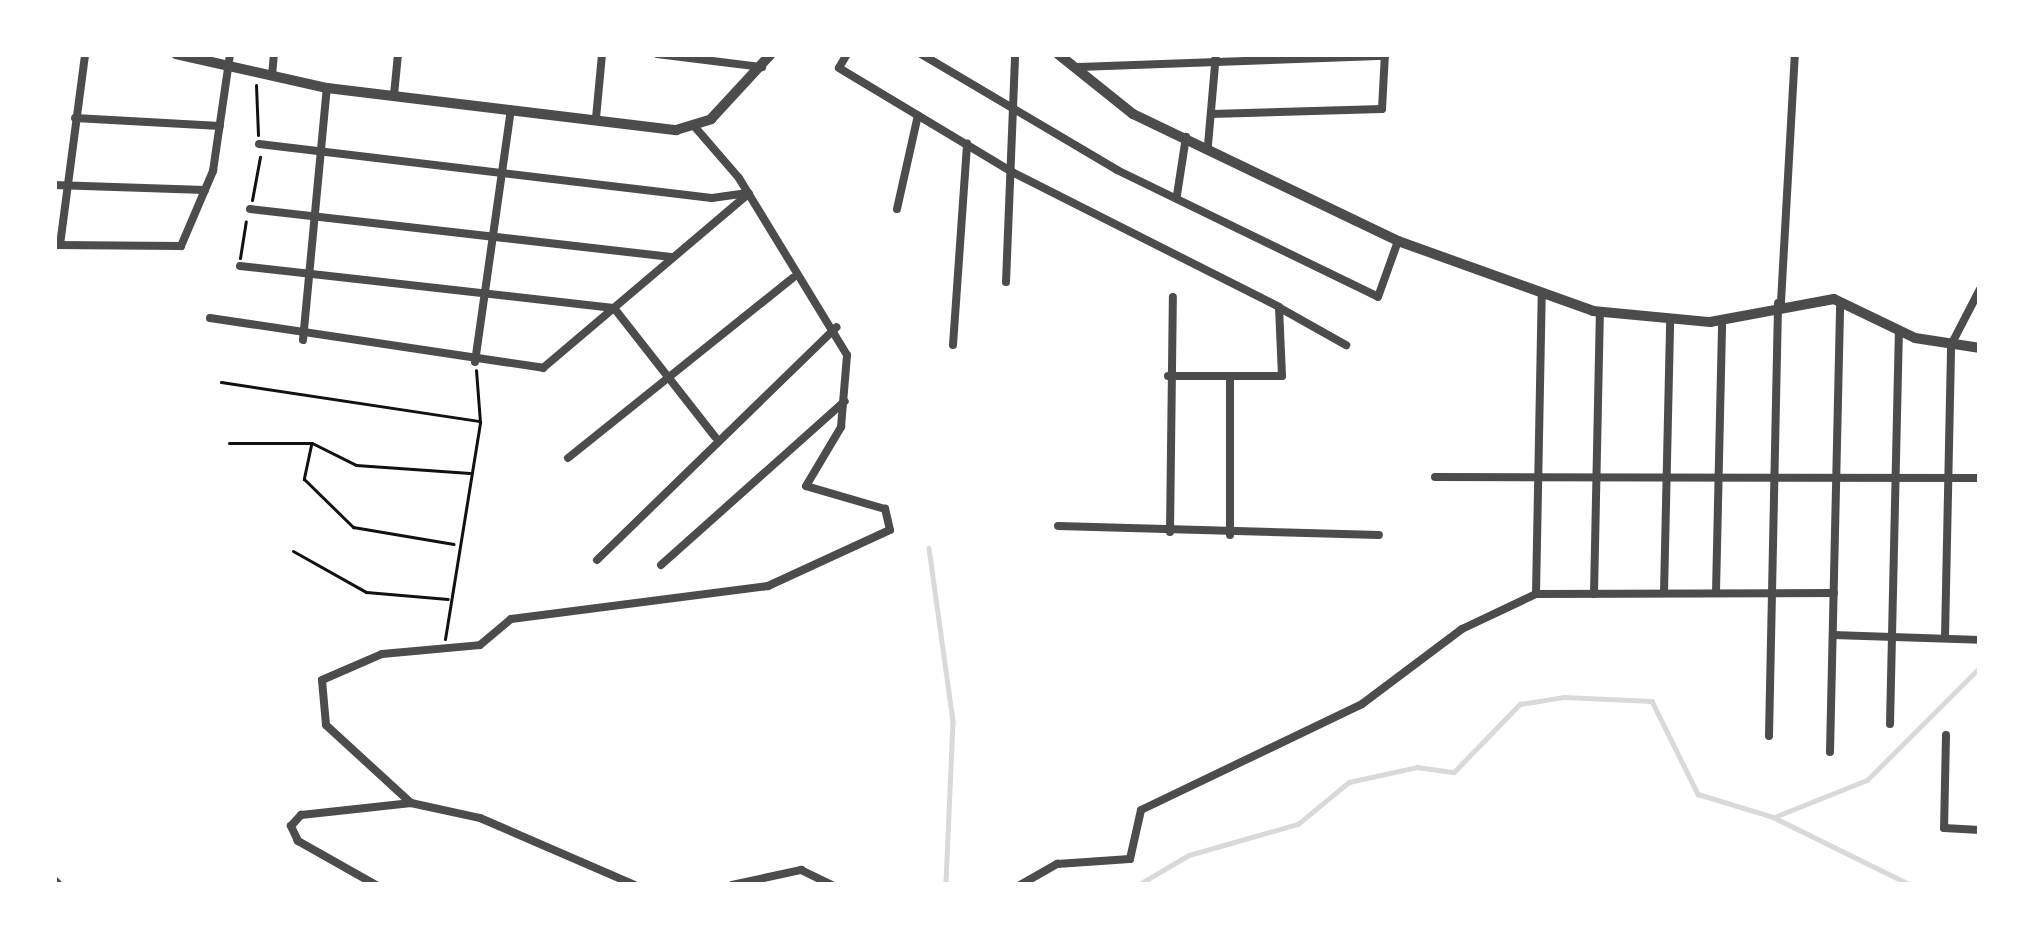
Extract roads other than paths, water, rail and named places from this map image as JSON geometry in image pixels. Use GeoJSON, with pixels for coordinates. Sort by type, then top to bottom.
{"type":"FeatureCollection","features":[{"type":"Feature","properties":{"kind":"street"},"geometry":{"type":"LineString","coordinates":[[85,54],[59,185],[57,245],[181,246],[205,190],[229,58]]}},
{"type":"Feature","properties":{"kind":"street"},"geometry":{"type":"LineString","coordinates":[[176,54],[229,58],[272,76],[328,88],[695,128],[749,193],[794,278],[837,327],[846,400],[806,486],[885,509],[890,530],[768,586],[511,619],[480,645],[382,653],[318,691],[326,725],[411,803]]}},
{"type":"Feature","properties":{"kind":"street"},"geometry":{"type":"LineString","coordinates":[[272,76],[274,54]]}},
{"type":"Feature","properties":{"kind":"street"},"geometry":{"type":"LineString","coordinates":[[394,95],[398,54]]}},
{"type":"Feature","properties":{"kind":"street"},"geometry":{"type":"LineString","coordinates":[[596,118],[602,54]]}},
{"type":"Feature","properties":{"kind":"street"},"geometry":{"type":"LineString","coordinates":[[657,54],[761,67]]}},
{"type":"Feature","properties":{"kind":"street"},"geometry":{"type":"LineString","coordinates":[[695,128],[771,54]]}},
{"type":"Feature","properties":{"kind":"street"},"geometry":{"type":"LineString","coordinates":[[847,54],[839,68],[1012,172],[1346,345]]}},
{"type":"Feature","properties":{"kind":"street"},"geometry":{"type":"LineString","coordinates":[[921,54],[1177,195],[1378,297],[1398,241]]}},
{"type":"Feature","properties":{"kind":"street"},"geometry":{"type":"LineString","coordinates":[[1006,282],[1015,54]]}},
{"type":"Feature","properties":{"kind":"street"},"geometry":{"type":"LineString","coordinates":[[1058,54],[1133,114],[1208,145],[1398,241],[1600,312],[1670,322],[1722,319],[1779,303],[1840,302],[1899,330],[1980,348]]}},
{"type":"Feature","properties":{"kind":"street"},"geometry":{"type":"LineString","coordinates":[[1769,736],[1779,303],[1795,54]]}},
{"type":"Feature","properties":{"kind":"street"},"geometry":{"type":"LineString","coordinates":[[1079,67],[1216,57],[1385,55],[1382,109],[1211,114]]}},
{"type":"Feature","properties":{"kind":"street"},"geometry":{"type":"LineString","coordinates":[[1208,145],[1216,57]]}},
{"type":"Feature","properties":{"kind":"street"},"geometry":{"type":"LineString","coordinates":[[303,340],[328,88]]}},
{"type":"Feature","properties":{"kind":"street"},"geometry":{"type":"LineString","coordinates":[[475,362],[511,108]]}},
{"type":"Feature","properties":{"kind":"street"},"geometry":{"type":"LineString","coordinates":[[897,209],[919,115]]}},
{"type":"Feature","properties":{"kind":"street"},"geometry":{"type":"LineString","coordinates":[[75,118],[220,126]]}},
{"type":"Feature","properties":{"kind":"street"},"geometry":{"type":"LineString","coordinates":[[1177,195],[1186,135]]}},
{"type":"Feature","properties":{"kind":"street"},"geometry":{"type":"LineString","coordinates":[[953,345],[967,143]]}},
{"type":"Feature","properties":{"kind":"street"},"geometry":{"type":"LineString","coordinates":[[259,144],[712,199],[749,193]]}},
{"type":"Feature","properties":{"kind":"street"},"geometry":{"type":"LineString","coordinates":[[59,185],[205,190]]}},
{"type":"Feature","properties":{"kind":"street"},"geometry":{"type":"LineString","coordinates":[[210,318],[303,340],[543,368],[749,193]]}},
{"type":"Feature","properties":{"kind":"street"},"geometry":{"type":"LineString","coordinates":[[250,209],[673,258]]}},
{"type":"Feature","properties":{"kind":"street"},"geometry":{"type":"LineString","coordinates":[[240,266],[484,301],[614,308],[715,437]]}},
{"type":"Feature","properties":{"kind":"street"},"geometry":{"type":"LineString","coordinates":[[568,458],[794,278]]}},
{"type":"Feature","properties":{"kind":"street"},"geometry":{"type":"LineString","coordinates":[[1945,637],[1951,345],[1980,289]]}},
{"type":"Feature","properties":{"kind":"street"},"geometry":{"type":"LineString","coordinates":[[1536,594],[1543,293]]}},
{"type":"Feature","properties":{"kind":"street"},"geometry":{"type":"LineString","coordinates":[[1171,532],[1168,376],[1173,297]]}},
{"type":"Feature","properties":{"kind":"street"},"geometry":{"type":"LineString","coordinates":[[1830,752],[1840,302]]}},
{"type":"Feature","properties":{"kind":"street"},"geometry":{"type":"LineString","coordinates":[[1168,376],[1282,376],[1279,307]]}},
{"type":"Feature","properties":{"kind":"street"},"geometry":{"type":"LineString","coordinates":[[1594,594],[1600,312]]}},
{"type":"Feature","properties":{"kind":"street"},"geometry":{"type":"LineString","coordinates":[[1716,592],[1722,319]]}},
{"type":"Feature","properties":{"kind":"street"},"geometry":{"type":"LineString","coordinates":[[1664,593],[1670,322]]}},
{"type":"Feature","properties":{"kind":"street"},"geometry":{"type":"LineString","coordinates":[[597,560],[715,437],[837,327]]}},
{"type":"Feature","properties":{"kind":"street"},"geometry":{"type":"LineString","coordinates":[[1890,724],[1899,330]]}},
{"type":"Feature","properties":{"kind":"street"},"geometry":{"type":"LineString","coordinates":[[1230,376],[1230,535]]}},
{"type":"Feature","properties":{"kind":"street"},"geometry":{"type":"LineString","coordinates":[[661,566],[846,400]]}},
{"type":"Feature","properties":{"kind":"street"},"geometry":{"type":"LineString","coordinates":[[1435,477],[1774,473],[1980,478]]}},
{"type":"Feature","properties":{"kind":"street"},"geometry":{"type":"LineString","coordinates":[[1058,526],[1230,535],[1379,535]]}},
{"type":"Feature","properties":{"kind":"street"},"geometry":{"type":"LineString","coordinates":[[1020,885],[1057,865],[1130,859],[1141,810],[1362,704],[1462,629],[1536,594],[1834,593]]}},
{"type":"Feature","properties":{"kind":"street"},"geometry":{"type":"LineString","coordinates":[[1832,635],[1892,641],[1980,640]]}},
{"type":"Feature","properties":{"kind":"street"},"geometry":{"type":"LineString","coordinates":[[1946,736],[1944,828],[1980,830]]}},
{"type":"Feature","properties":{"kind":"street"},"geometry":{"type":"LineString","coordinates":[[376,885],[298,842],[291,826],[302,815],[411,803],[480,818],[635,885]]}},
{"type":"Feature","properties":{"kind":"street"},"geometry":{"type":"LineString","coordinates":[[732,885],[801,870],[832,885]]}},
{"type":"Feature","properties":{"kind":"waterway"},"geometry":{"type":"LineString","coordinates":[[929,548],[953,722],[946,885]]}},
{"type":"Feature","properties":{"kind":"waterway"},"geometry":{"type":"LineString","coordinates":[[1777,816],[1867,780],[1980,667]]}},
{"type":"Feature","properties":{"kind":"waterway"},"geometry":{"type":"LineString","coordinates":[[1138,885],[1189,855],[1298,824],[1349,782],[1417,767],[1454,772],[1520,704],[1564,697],[1652,701],[1698,794],[1773,817],[1911,885]]}}]}
